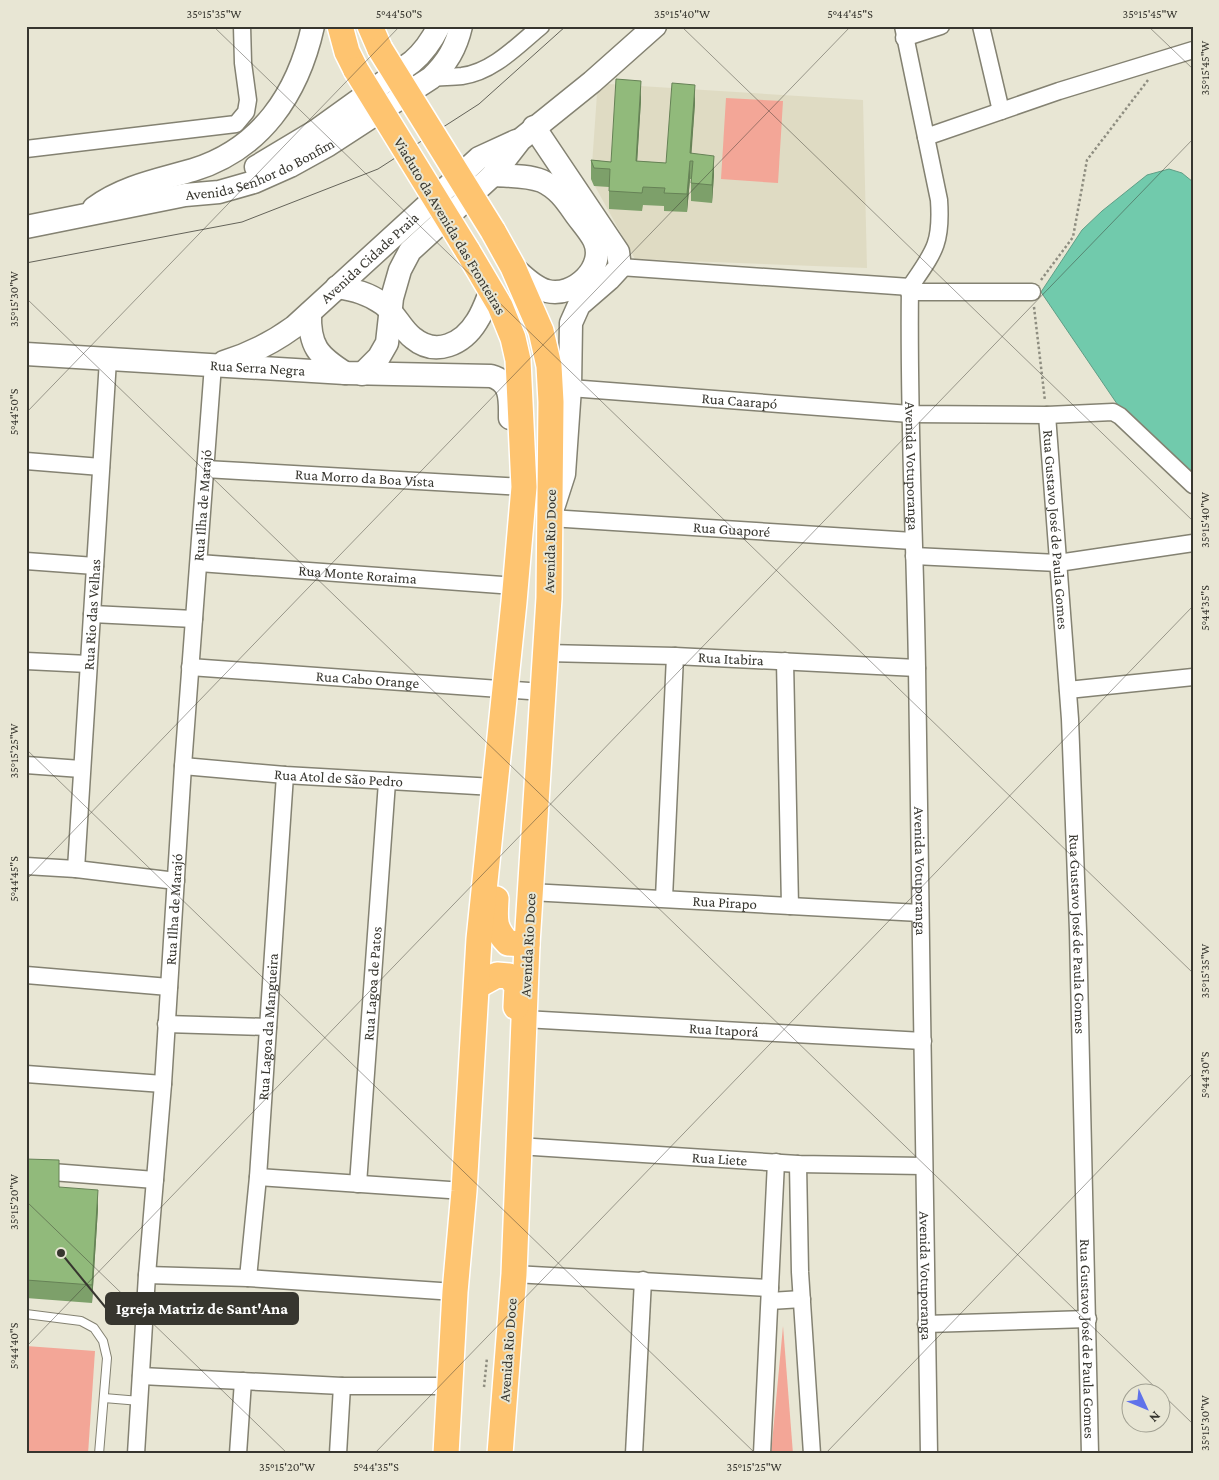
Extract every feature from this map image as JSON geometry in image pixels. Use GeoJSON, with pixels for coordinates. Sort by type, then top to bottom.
{"type":"FeatureCollection","features":[{"type":"Feature","properties":{"kind":"main road"},"geometry":{"type":"LineString","coordinates":[[85,215],[120,192],[214,163],[242,147],[272,118],[291,90],[304,59],[313,26]]}},
{"type":"Feature","properties":{"kind":"main road","name":"Viaduto da Avenida das Fronteiras"},"geometry":{"type":"LineString","coordinates":[[340,26],[347,52],[356,70],[467,250],[508,322],[518,360],[521,438]]}},
{"type":"Feature","properties":{"kind":"main road","name":"Viaduto da Avenida das Fronteiras"},"geometry":{"type":"LineString","coordinates":[[370,26],[380,49],[493,231],[513,267],[541,330],[549,366],[551,436]]}},
{"type":"Feature","properties":{"kind":"main road","name":"Avenida Senhor do Bonfim"},"geometry":{"type":"LineString","coordinates":[[185,195],[250,170],[316,132],[412,62],[429,44],[438,26]]}},
{"type":"Feature","properties":{"kind":"main road","name":"Avenida Senhor do Bonfim"},"geometry":{"type":"LineString","coordinates":[[185,195],[229,190],[268,176],[328,145],[431,78],[451,55],[461,26]]}},
{"type":"Feature","properties":{"kind":"main road","name":"Avenida Cidade Praia"},"geometry":{"type":"LineString","coordinates":[[213,366],[248,354],[294,327],[479,158],[527,133],[592,82],[655,26]]}},
{"type":"Feature","properties":{"kind":"main road"},"geometry":{"type":"LineString","coordinates":[[527,133],[618,252],[620,267],[579,305],[571,323],[570,388],[564,474],[550,518]]}},
{"type":"Feature","properties":{"kind":"main road","name":"Avenida Cidade Praia"},"geometry":{"type":"LineString","coordinates":[[390,310],[400,270],[410,251],[493,175],[527,133]]}},
{"type":"Feature","properties":{"kind":"main road"},"geometry":{"type":"LineString","coordinates":[[493,175],[533,178],[550,186],[562,196],[594,241],[596,258],[589,274],[584,281],[570,290],[562,292],[545,291],[534,285],[513,267]]}},
{"type":"Feature","properties":{"kind":"main road"},"geometry":{"type":"LineString","coordinates":[[26,228],[185,195]]}},
{"type":"Feature","properties":{"kind":"main road"},"geometry":{"type":"LineString","coordinates":[[337,287],[366,293],[390,310],[408,334],[421,344],[433,348],[447,346],[462,338],[473,327],[483,310],[491,290]]}},
{"type":"Feature","properties":{"kind":"main road"},"geometry":{"type":"LineString","coordinates":[[310,313],[310,335],[318,352],[331,364],[354,374],[379,357],[387,343],[390,310]]}},
{"type":"Feature","properties":{"kind":"main road","name":"Rua Serra Negra"},"geometry":{"type":"LineString","coordinates":[[26,354],[354,374],[491,376],[504,383],[508,388],[511,450],[523,480]]}},
{"type":"Feature","properties":{"kind":"main road","name":"Avenida Rio Doce"},"geometry":{"type":"LineString","coordinates":[[500,1454],[514,1274],[527,944],[549,598],[551,436]]}},
{"type":"Feature","properties":{"kind":"main road","name":"Avenida Rio Doce"},"geometry":{"type":"LineString","coordinates":[[446,1454],[479,939],[515,586],[523,480],[521,438]]}},
{"type":"Feature","properties":{"kind":"main road"},"geometry":{"type":"LineString","coordinates":[[493,799],[502,829],[496,927],[498,933],[508,943],[527,944]]}},
{"type":"Feature","properties":{"kind":"main road"},"geometry":{"type":"LineString","coordinates":[[476,986],[497,975],[509,976],[517,986],[512,1105],[518,1137]]}},
{"type":"Feature","properties":{"kind":"street"},"geometry":{"type":"LineString","coordinates":[[26,149],[236,124],[246,112],[248,100],[243,63],[242,26]]}},
{"type":"Feature","properties":{"kind":"street"},"geometry":{"type":"LineString","coordinates":[[431,78],[463,76],[482,71],[541,26]]}},
{"type":"Feature","properties":{"kind":"street"},"geometry":{"type":"LineString","coordinates":[[910,290],[932,254],[938,240],[940,222],[939,200],[903,32],[941,26]]}},
{"type":"Feature","properties":{"kind":"street"},"geometry":{"type":"LineString","coordinates":[[981,26],[1001,111]]}},
{"type":"Feature","properties":{"kind":"street"},"geometry":{"type":"LineString","coordinates":[[926,137],[1059,91],[1193,50]]}},
{"type":"Feature","properties":{"kind":"street"},"geometry":{"type":"LineString","coordinates":[[620,267],[910,290],[1032,292]]}},
{"type":"Feature","properties":{"kind":"street","name":"Avenida Votuporanga"},"geometry":{"type":"LineString","coordinates":[[910,290],[910,414],[917,668],[923,1041],[923,1166],[929,1454]]}},
{"type":"Feature","properties":{"kind":"street","name":"Rua Rio das Velhas"},"geometry":{"type":"LineString","coordinates":[[76,869],[108,360]]}},
{"type":"Feature","properties":{"kind":"street","name":"Rua Ilha de Marajó"},"geometry":{"type":"LineString","coordinates":[[136,1454],[147,1275],[163,1084],[182,766],[213,366]]}},
{"type":"Feature","properties":{"kind":"street","name":"Rua Caarapó"},"geometry":{"type":"LineString","coordinates":[[570,388],[910,414],[1047,415],[1113,412],[1120,416],[1193,485]]}},
{"type":"Feature","properties":{"kind":"street","name":"Rua Gustavo José de Paula Gomes"},"geometry":{"type":"LineString","coordinates":[[1047,415],[1068,690],[1078,931],[1090,1454]]}},
{"type":"Feature","properties":{"kind":"street"},"geometry":{"type":"LineString","coordinates":[[26,461],[101,467]]}},
{"type":"Feature","properties":{"kind":"street","name":"Rua Morro da Boa Vista"},"geometry":{"type":"LineString","coordinates":[[205,469],[523,480]]}},
{"type":"Feature","properties":{"kind":"street","name":"Rua Guaporé"},"geometry":{"type":"LineString","coordinates":[[550,518],[1058,563],[1193,543]]}},
{"type":"Feature","properties":{"kind":"street"},"geometry":{"type":"LineString","coordinates":[[26,561],[95,566]]}},
{"type":"Feature","properties":{"kind":"street","name":"Rua Monte Roraima"},"geometry":{"type":"LineString","coordinates":[[199,564],[515,586]]}},
{"type":"Feature","properties":{"kind":"street"},"geometry":{"type":"LineString","coordinates":[[92,614],[194,619]]}},
{"type":"Feature","properties":{"kind":"street","name":"Rua Itabira"},"geometry":{"type":"LineString","coordinates":[[546,653],[675,656],[917,668]]}},
{"type":"Feature","properties":{"kind":"street"},"geometry":{"type":"LineString","coordinates":[[664,898],[675,656]]}},
{"type":"Feature","properties":{"kind":"street"},"geometry":{"type":"LineString","coordinates":[[26,661],[88,664]]}},
{"type":"Feature","properties":{"kind":"street"},"geometry":{"type":"LineString","coordinates":[[785,661],[790,906]]}},
{"type":"Feature","properties":{"kind":"street","name":"Rua Cabo Orange"},"geometry":{"type":"LineString","coordinates":[[190,667],[543,692]]}},
{"type":"Feature","properties":{"kind":"street"},"geometry":{"type":"LineString","coordinates":[[1068,690],[1193,677]]}},
{"type":"Feature","properties":{"kind":"street"},"geometry":{"type":"LineString","coordinates":[[26,765],[81,769]]}},
{"type":"Feature","properties":{"kind":"street","name":"Rua Atol de São Pedro"},"geometry":{"type":"LineString","coordinates":[[182,766],[285,776],[387,782],[493,799]]}},
{"type":"Feature","properties":{"kind":"street","name":"Rua Lagoa da Mangueira"},"geometry":{"type":"LineString","coordinates":[[248,1278],[258,1177],[285,776]]}},
{"type":"Feature","properties":{"kind":"street","name":"Rua Lagoa de Patos"},"geometry":{"type":"LineString","coordinates":[[358,1184],[387,782]]}},
{"type":"Feature","properties":{"kind":"street"},"geometry":{"type":"LineString","coordinates":[[26,866],[76,869],[176,881]]}},
{"type":"Feature","properties":{"kind":"street","name":"Rua Pirapo"},"geometry":{"type":"LineString","coordinates":[[530,892],[664,898],[920,914]]}},
{"type":"Feature","properties":{"kind":"street"},"geometry":{"type":"LineString","coordinates":[[26,975],[169,987]]}},
{"type":"Feature","properties":{"kind":"street","name":"Rua Itaporá"},"geometry":{"type":"LineString","coordinates":[[524,1019],[923,1041]]}},
{"type":"Feature","properties":{"kind":"street"},"geometry":{"type":"LineString","coordinates":[[166,1024],[268,1027]]}},
{"type":"Feature","properties":{"kind":"street"},"geometry":{"type":"LineString","coordinates":[[26,1074],[163,1084]]}},
{"type":"Feature","properties":{"kind":"street","name":"Rua Liete"},"geometry":{"type":"LineString","coordinates":[[518,1137],[798,1164],[923,1166]]}},
{"type":"Feature","properties":{"kind":"street"},"geometry":{"type":"LineString","coordinates":[[762,1454],[776,1162]]}},
{"type":"Feature","properties":{"kind":"street"},"geometry":{"type":"LineString","coordinates":[[798,1164],[800,1272],[812,1454]]}},
{"type":"Feature","properties":{"kind":"street"},"geometry":{"type":"LineString","coordinates":[[26,1170],[155,1180]]}},
{"type":"Feature","properties":{"kind":"street"},"geometry":{"type":"LineString","coordinates":[[258,1177],[464,1191]]}},
{"type":"Feature","properties":{"kind":"street"},"geometry":{"type":"LineString","coordinates":[[770,1288],[800,1272]]}},
{"type":"Feature","properties":{"kind":"street"},"geometry":{"type":"LineString","coordinates":[[514,1274],[770,1288],[802,1300]]}},
{"type":"Feature","properties":{"kind":"street"},"geometry":{"type":"LineString","coordinates":[[147,1275],[248,1278],[455,1292]]}},
{"type":"Feature","properties":{"kind":"street"},"geometry":{"type":"LineString","coordinates":[[634,1454],[643,1280]]}},
{"type":"Feature","properties":{"kind":"street"},"geometry":{"type":"LineString","coordinates":[[926,1324],[1088,1319]]}},
{"type":"Feature","properties":{"kind":"street"},"geometry":{"type":"LineString","coordinates":[[141,1376],[342,1386],[451,1386]]}},
{"type":"Feature","properties":{"kind":"street"},"geometry":{"type":"LineString","coordinates":[[238,1454],[243,1381]]}},
{"type":"Feature","properties":{"kind":"street"},"geometry":{"type":"LineString","coordinates":[[338,1454],[342,1386]]}},
{"type":"Feature","properties":{"kind":"lane"},"geometry":{"type":"LineString","coordinates":[[26,1314],[81,1321],[94,1328],[103,1341],[107,1358],[99,1454]]}},
{"type":"Feature","properties":{"kind":"lane"},"geometry":{"type":"LineString","coordinates":[[104,1398],[140,1401]]}},
{"type":"Feature","properties":{"kind":"path"},"geometry":{"type":"LineString","coordinates":[[1047,415],[1032,292],[1073,236],[1087,160],[1164,59]]}},
{"type":"Feature","properties":{"kind":"shaded area"},"geometry":{"type":"Polygon","coordinates":[[[608,84],[863,100],[867,268],[635,259],[591,179],[597,94],[608,84]]]}},
{"type":"Feature","properties":{"kind":"shaded area"},"geometry":{"type":"Polygon","coordinates":[[[726,98],[783,101],[778,183],[721,179],[726,98]]]}},
{"type":"Feature","properties":{"kind":"shaded area"},"geometry":{"type":"Polygon","coordinates":[[[1169,169],[1182,173],[1193,182],[1193,476],[1126,417],[1041,292],[1082,230],[1102,211],[1147,175],[1169,169]]]}},
{"type":"Feature","properties":{"kind":"shaded area"},"geometry":{"type":"Polygon","coordinates":[[[783,1326],[793,1454],[771,1454],[783,1326]]]}},
{"type":"Feature","properties":{"kind":"shaded area"},"geometry":{"type":"Polygon","coordinates":[[[26,1346],[95,1351],[88,1454],[26,1454],[26,1346]]]}},
{"type":"Feature","properties":{"kind":"building"},"geometry":{"type":"Polygon","coordinates":[[[616,79],[641,81],[636,161],[666,163],[672,83],[695,85],[690,153],[714,156],[712,185],[691,183],[693,161],[690,161],[687,194],[664,193],[665,188],[643,187],[642,193],[609,191],[610,169],[594,168],[591,160],[611,162],[616,79]]]}},
{"type":"Feature","properties":{"kind":"building"},"geometry":{"type":"Polygon","coordinates":[[[26,1159],[59,1160],[59,1187],[98,1190],[92,1285],[26,1280],[26,1159]]]}},
{"type":"Feature","properties":{"kind":"tram line"},"geometry":{"type":"LineString","coordinates":[[26,263],[242,222],[378,169],[479,104],[566,26]]}},
{"type":"Feature","properties":{"kind":"place","name":"Igreja Matriz de Sant'Ana"},"geometry":{"type":"Point","coordinates":[61,1253]}}]}
